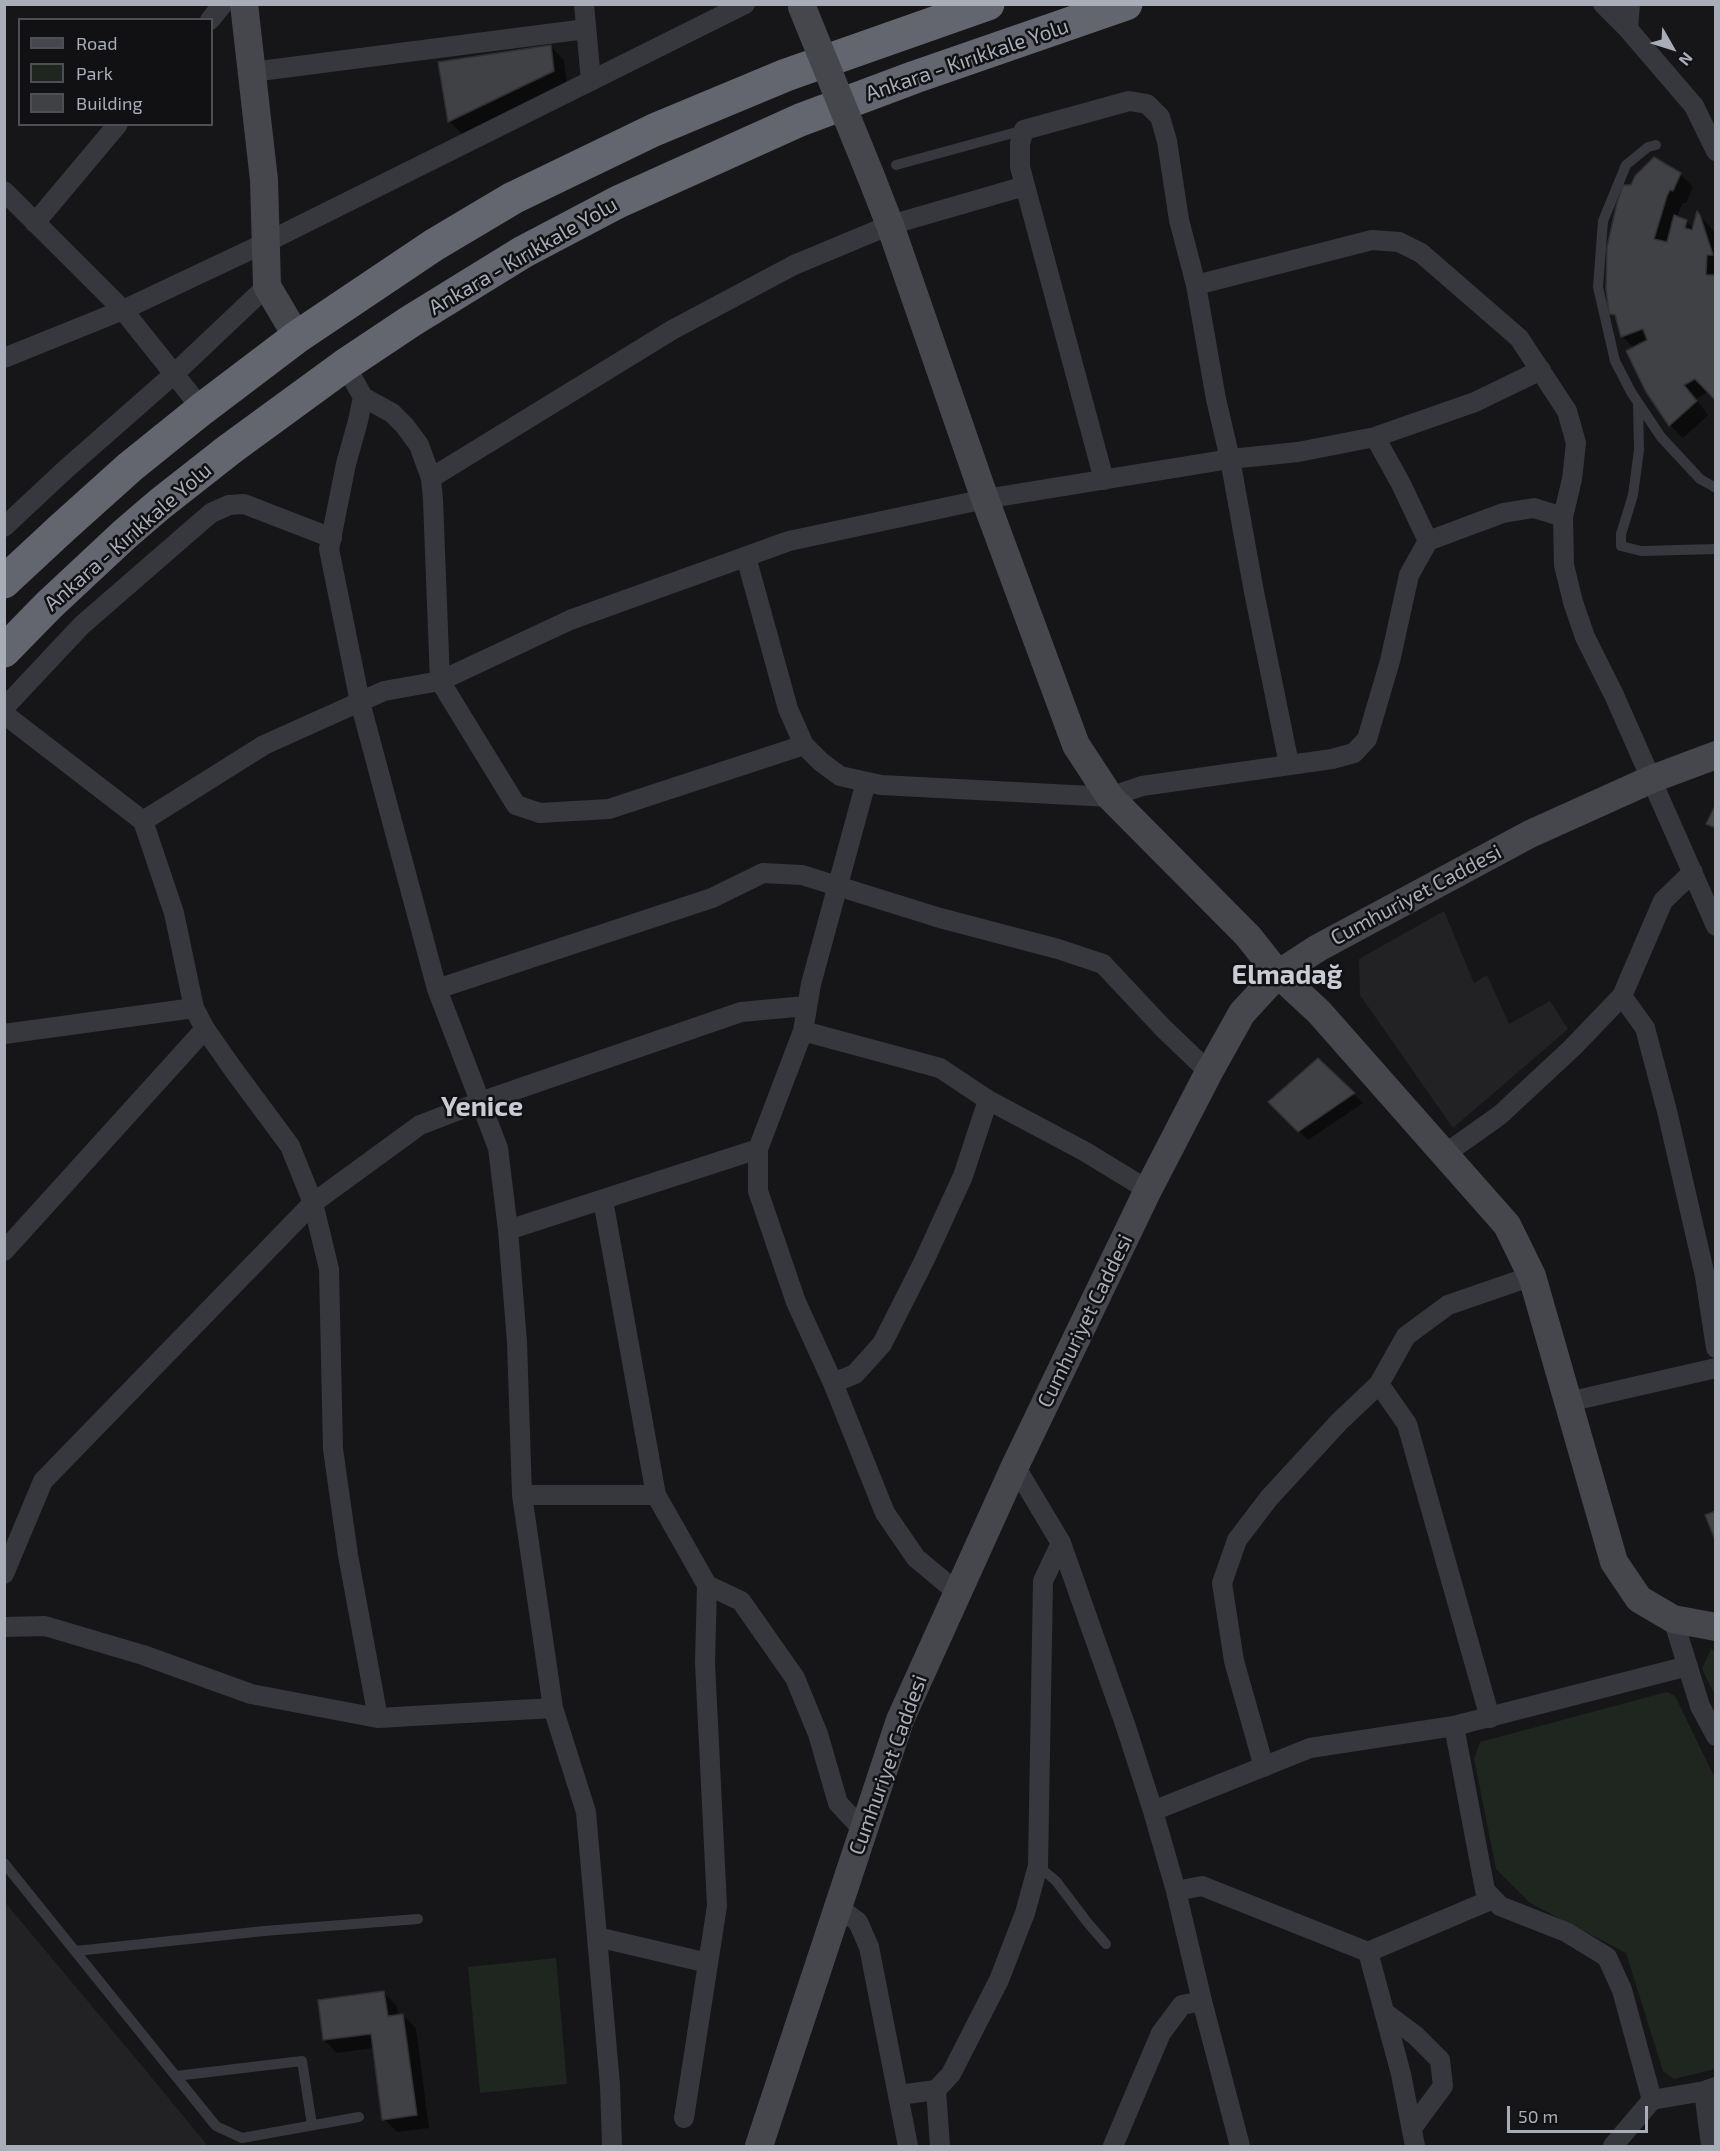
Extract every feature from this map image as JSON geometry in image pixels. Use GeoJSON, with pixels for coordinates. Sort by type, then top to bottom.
{"type":"FeatureCollection","features":[{"type":"Feature","properties":{"kind":"highway"},"geometry":{"type":"LineString","coordinates":[[4,582],[130,467],[202,409],[297,337],[434,245],[494,210],[654,130],[786,75],[987,4]]}},
{"type":"Feature","properties":{"kind":"highway","name":"Ankara - Kırıkkale Yolu"},"geometry":{"type":"LineString","coordinates":[[4,651],[49,605],[160,504],[345,365],[420,315],[523,252],[618,202],[800,120],[915,77],[1126,4]]}},
{"type":"Feature","properties":{"kind":"street"},"geometry":{"type":"LineString","coordinates":[[212,18],[223,4]]}},
{"type":"Feature","properties":{"kind":"street"},"geometry":{"type":"LineString","coordinates":[[244,4],[264,180],[267,286],[297,337]]}},
{"type":"Feature","properties":{"kind":"street"},"geometry":{"type":"LineString","coordinates":[[584,4],[591,81]]}},
{"type":"Feature","properties":{"kind":"street"},"geometry":{"type":"LineString","coordinates":[[4,358],[123,310],[267,242],[745,4]]}},
{"type":"Feature","properties":{"kind":"street"},"geometry":{"type":"LineString","coordinates":[[1604,4],[1694,106],[1716,151]]}},
{"type":"Feature","properties":{"kind":"street"},"geometry":{"type":"LineString","coordinates":[[1628,29],[1630,4]]}},
{"type":"Feature","properties":{"kind":"street"},"geometry":{"type":"LineString","coordinates":[[801,6],[883,170],[891,225],[985,499],[1076,745],[1110,797],[1248,936],[1278,975],[1319,1012],[1507,1225],[1532,1276],[1614,1562],[1639,1599],[1673,1618],[1716,1627]]}},
{"type":"Feature","properties":{"kind":"street"},"geometry":{"type":"LineString","coordinates":[[252,72],[586,29]]}},
{"type":"Feature","properties":{"kind":"street"},"geometry":{"type":"LineString","coordinates":[[1104,480],[1020,167],[1020,143],[1024,130],[1129,101],[1147,104],[1160,117],[1167,141],[1179,220],[1196,285],[1216,399],[1230,459],[1289,764]]}},
{"type":"Feature","properties":{"kind":"street"},"geometry":{"type":"LineString","coordinates":[[35,223],[116,126]]}},
{"type":"Feature","properties":{"kind":"street"},"geometry":{"type":"LineString","coordinates":[[431,478],[672,330],[794,265],[891,225],[1025,186]]}},
{"type":"Feature","properties":{"kind":"street"},"geometry":{"type":"LineString","coordinates":[[4,190],[123,310],[202,409]]}},
{"type":"Feature","properties":{"kind":"street"},"geometry":{"type":"LineString","coordinates":[[1196,285],[1372,240],[1399,242],[1421,253],[1519,338],[1567,411],[1576,443],[1572,479],[1563,517],[1564,565],[1573,602],[1585,637],[1652,778],[1716,926]]}},
{"type":"Feature","properties":{"kind":"street"},"geometry":{"type":"LineString","coordinates":[[4,527],[173,375],[267,286]]}},
{"type":"Feature","properties":{"kind":"street"},"geometry":{"type":"LineString","coordinates":[[345,365],[363,397],[392,412],[419,445],[431,478],[440,681],[516,805],[540,813],[609,809],[804,745]]}},
{"type":"Feature","properties":{"kind":"street"},"geometry":{"type":"LineString","coordinates":[[143,821],[264,745],[384,691],[440,681],[570,620],[789,541],[985,499],[1230,459],[1298,452],[1375,437],[1475,402],[1541,370]]}},
{"type":"Feature","properties":{"kind":"street"},"geometry":{"type":"LineString","coordinates":[[363,397],[346,464],[329,549],[360,702],[437,989],[498,1148],[508,1230],[517,1342],[522,1494],[553,1708],[586,1812],[610,2085],[612,2146]]}},
{"type":"Feature","properties":{"kind":"street"},"geometry":{"type":"LineString","coordinates":[[1375,437],[1401,484],[1428,541]]}},
{"type":"Feature","properties":{"kind":"street"},"geometry":{"type":"LineString","coordinates":[[4,708],[82,625],[211,513],[229,505],[244,504],[332,538]]}},
{"type":"Feature","properties":{"kind":"street"},"geometry":{"type":"LineString","coordinates":[[746,557],[788,709],[804,745],[840,776],[881,785],[1110,797],[1142,786],[1332,759],[1354,753],[1367,739],[1390,661],[1409,574],[1428,541],[1503,513],[1534,507],[1563,517]]}},
{"type":"Feature","properties":{"kind":"street"},"geometry":{"type":"LineString","coordinates":[[4,714],[143,821],[174,913],[194,1008],[206,1029],[290,1146],[314,1203],[328,1269],[333,1449],[348,1555],[378,1718]]}},
{"type":"Feature","properties":{"kind":"street","name":"Cumhuriyet Caddesi"},"geometry":{"type":"LineString","coordinates":[[759,2146],[900,1720],[1015,1466],[1148,1190],[1242,1013],[1278,975],[1318,948],[1530,834],[1652,778],[1716,755]]}},
{"type":"Feature","properties":{"kind":"street"},"geometry":{"type":"LineString","coordinates":[[866,782],[806,1006],[802,1031],[758,1149],[758,1191],[796,1302],[833,1383],[885,1513],[916,1558],[958,1593]]}},
{"type":"Feature","properties":{"kind":"street"},"geometry":{"type":"LineString","coordinates":[[1445,1154],[1500,1115],[1572,1048],[1622,996],[1663,901],[1693,872]]}},
{"type":"Feature","properties":{"kind":"street"},"geometry":{"type":"LineString","coordinates":[[437,989],[712,898],[763,873],[802,875],[940,918],[1058,949],[1103,964],[1163,1028],[1209,1072]]}},
{"type":"Feature","properties":{"kind":"street"},"geometry":{"type":"LineString","coordinates":[[1622,996],[1645,1028],[1667,1111],[1705,1276],[1716,1348]]}},
{"type":"Feature","properties":{"kind":"street"},"geometry":{"type":"LineString","coordinates":[[4,1574],[43,1480],[314,1203],[420,1125],[741,1012],[806,1006]]}},
{"type":"Feature","properties":{"kind":"street"},"geometry":{"type":"LineString","coordinates":[[4,1034],[194,1008]]}},
{"type":"Feature","properties":{"kind":"street"},"geometry":{"type":"LineString","coordinates":[[4,1251],[206,1029]]}},
{"type":"Feature","properties":{"kind":"street"},"geometry":{"type":"LineString","coordinates":[[802,1031],[940,1068],[988,1100],[1083,1151],[1148,1190]]}},
{"type":"Feature","properties":{"kind":"street"},"geometry":{"type":"LineString","coordinates":[[833,1383],[855,1374],[882,1344],[963,1176],[988,1100]]}},
{"type":"Feature","properties":{"kind":"street"},"geometry":{"type":"LineString","coordinates":[[508,1230],[758,1149]]}},
{"type":"Feature","properties":{"kind":"street"},"geometry":{"type":"LineString","coordinates":[[603,1200],[656,1495],[706,1585],[705,1663],[717,1906],[684,2118]]}},
{"type":"Feature","properties":{"kind":"street"},"geometry":{"type":"LineString","coordinates":[[1264,1767],[1234,1661],[1222,1583],[1237,1540],[1269,1498],[1339,1422],[1379,1384],[1406,1336],[1448,1305],[1532,1276]]}},
{"type":"Feature","properties":{"kind":"street"},"geometry":{"type":"LineString","coordinates":[[1568,1402],[1716,1368]]}},
{"type":"Feature","properties":{"kind":"street"},"geometry":{"type":"LineString","coordinates":[[1379,1384],[1407,1424],[1490,1718]]}},
{"type":"Feature","properties":{"kind":"street"},"geometry":{"type":"LineString","coordinates":[[1015,1466],[1061,1543],[1153,1811],[1176,1891],[1240,2146]]}},
{"type":"Feature","properties":{"kind":"street"},"geometry":{"type":"LineString","coordinates":[[522,1494],[656,1495]]}},
{"type":"Feature","properties":{"kind":"street"},"geometry":{"type":"LineString","coordinates":[[899,2095],[936,2090],[951,2074],[999,1980],[1025,1913],[1038,1866],[1043,1581],[1061,1543]]}},
{"type":"Feature","properties":{"kind":"street"},"geometry":{"type":"LineString","coordinates":[[706,1585],[741,1601],[795,1678],[818,1734],[838,1803],[863,1830]]}},
{"type":"Feature","properties":{"kind":"street"},"geometry":{"type":"LineString","coordinates":[[1673,1618],[1700,1706],[1716,1736]]}},
{"type":"Feature","properties":{"kind":"street"},"geometry":{"type":"LineString","coordinates":[[4,1627],[45,1626],[143,1656],[251,1694],[378,1718],[553,1708]]}},
{"type":"Feature","properties":{"kind":"street"},"geometry":{"type":"LineString","coordinates":[[1153,1811],[1310,1748],[1454,1726],[1688,1666]]}},
{"type":"Feature","properties":{"kind":"street"},"geometry":{"type":"LineString","coordinates":[[1454,1726],[1485,1890],[1500,1906],[1566,1932],[1607,1957],[1622,1990],[1652,2100]]}},
{"type":"Feature","properties":{"kind":"street"},"geometry":{"type":"LineString","coordinates":[[1176,1891],[1202,1886],[1368,1952],[1493,1899]]}},
{"type":"Feature","properties":{"kind":"street"},"geometry":{"type":"LineString","coordinates":[[837,1908],[858,1922],[869,1947],[908,2146]]}},
{"type":"Feature","properties":{"kind":"street"},"geometry":{"type":"LineString","coordinates":[[597,1937],[708,1963]]}},
{"type":"Feature","properties":{"kind":"street"},"geometry":{"type":"LineString","coordinates":[[1368,1952],[1401,2074],[1413,2137]]}},
{"type":"Feature","properties":{"kind":"street"},"geometry":{"type":"LineString","coordinates":[[1113,2146],[1161,2033],[1182,2005],[1202,2001]]}},
{"type":"Feature","properties":{"kind":"street"},"geometry":{"type":"LineString","coordinates":[[1384,2012],[1416,2036],[1440,2060],[1443,2086],[1413,2137]]}},
{"type":"Feature","properties":{"kind":"street"},"geometry":{"type":"LineString","coordinates":[[1613,2146],[1652,2100],[1710,2089],[1711,2146]]}},
{"type":"Feature","properties":{"kind":"street"},"geometry":{"type":"LineString","coordinates":[[936,2090],[940,2146]]}},
{"type":"Feature","properties":{"kind":"lane"},"geometry":{"type":"LineString","coordinates":[[883,170],[1024,130]]}},
{"type":"Feature","properties":{"kind":"lane"},"geometry":{"type":"LineString","coordinates":[[1656,146],[1648,147],[1626,165],[1603,221],[1598,287],[1615,361],[1638,403],[1669,446],[1700,479],[1716,488]]}},
{"type":"Feature","properties":{"kind":"lane"},"geometry":{"type":"LineString","coordinates":[[1638,403],[1639,450],[1633,495],[1621,534],[1622,546],[1641,551],[1716,549]]}},
{"type":"Feature","properties":{"kind":"lane"},"geometry":{"type":"LineString","coordinates":[[4,1863],[216,2126],[242,2138],[359,2117]]}},
{"type":"Feature","properties":{"kind":"lane"},"geometry":{"type":"LineString","coordinates":[[1038,1866],[1056,1881],[1106,1944]]}},
{"type":"Feature","properties":{"kind":"lane"},"geometry":{"type":"LineString","coordinates":[[76,1952],[264,1931],[418,1919]]}},
{"type":"Feature","properties":{"kind":"lane"},"geometry":{"type":"LineString","coordinates":[[176,2076],[302,2061],[312,2126]]}},
{"type":"Feature","properties":{"kind":"shaded area"},"geometry":{"type":"Polygon","coordinates":[[[1444,911],[1474,983],[1487,975],[1509,1024],[1550,1001],[1568,1029],[1453,1128],[1360,995],[1359,959],[1444,911]]]}},
{"type":"Feature","properties":{"kind":"shaded area"},"geometry":{"type":"Polygon","coordinates":[[[4,1901],[147,2072],[208,2146],[6,2146],[4,1901]]]}},
{"type":"Feature","properties":{"kind":"green space"},"geometry":{"type":"Polygon","coordinates":[[[1711,1649],[1715,1651],[1715,1695],[1702,1669],[1711,1649]]]}},
{"type":"Feature","properties":{"kind":"green space"},"geometry":{"type":"Polygon","coordinates":[[[1667,1692],[1675,1696],[1715,1778],[1715,2069],[1674,2079],[1663,2071],[1626,1953],[1530,1903],[1496,1869],[1474,1759],[1480,1742],[1667,1692]]]}},
{"type":"Feature","properties":{"kind":"green space"},"geometry":{"type":"Polygon","coordinates":[[[556,1958],[567,2084],[480,2093],[468,1967],[556,1958]]]}},
{"type":"Feature","properties":{"kind":"building"},"geometry":{"type":"Polygon","coordinates":[[[551,45],[554,71],[448,122],[438,62],[551,45]]]}},
{"type":"Feature","properties":{"kind":"building"},"geometry":{"type":"Polygon","coordinates":[[[1654,157],[1681,173],[1673,191],[1670,190],[1667,196],[1654,239],[1667,242],[1674,215],[1687,220],[1685,228],[1692,230],[1697,211],[1713,255],[1707,255],[1706,275],[1716,275],[1716,401],[1695,379],[1684,385],[1697,401],[1669,426],[1646,392],[1626,351],[1647,340],[1643,329],[1621,337],[1615,315],[1609,314],[1606,289],[1607,247],[1623,185],[1631,185],[1635,176],[1654,157]]]}},
{"type":"Feature","properties":{"kind":"building"},"geometry":{"type":"Polygon","coordinates":[[[1716,804],[1716,828],[1706,824],[1716,804]]]}},
{"type":"Feature","properties":{"kind":"building"},"geometry":{"type":"Polygon","coordinates":[[[1318,1058],[1355,1093],[1298,1132],[1268,1102],[1318,1058]]]}},
{"type":"Feature","properties":{"kind":"building"},"geometry":{"type":"Polygon","coordinates":[[[1716,1511],[1716,1542],[1705,1515],[1716,1511]]]}},
{"type":"Feature","properties":{"kind":"building"},"geometry":{"type":"Polygon","coordinates":[[[384,1991],[388,2016],[403,2014],[417,2115],[382,2120],[371,2034],[323,2040],[318,2000],[384,1991]]]}},
{"type":"Feature","properties":{"kind":"district","name":"Elmadağ"},"geometry":{"type":"Point","coordinates":[1287,975]}},
{"type":"Feature","properties":{"kind":"district","name":"Yenice"},"geometry":{"type":"Point","coordinates":[482,1107]}}]}
